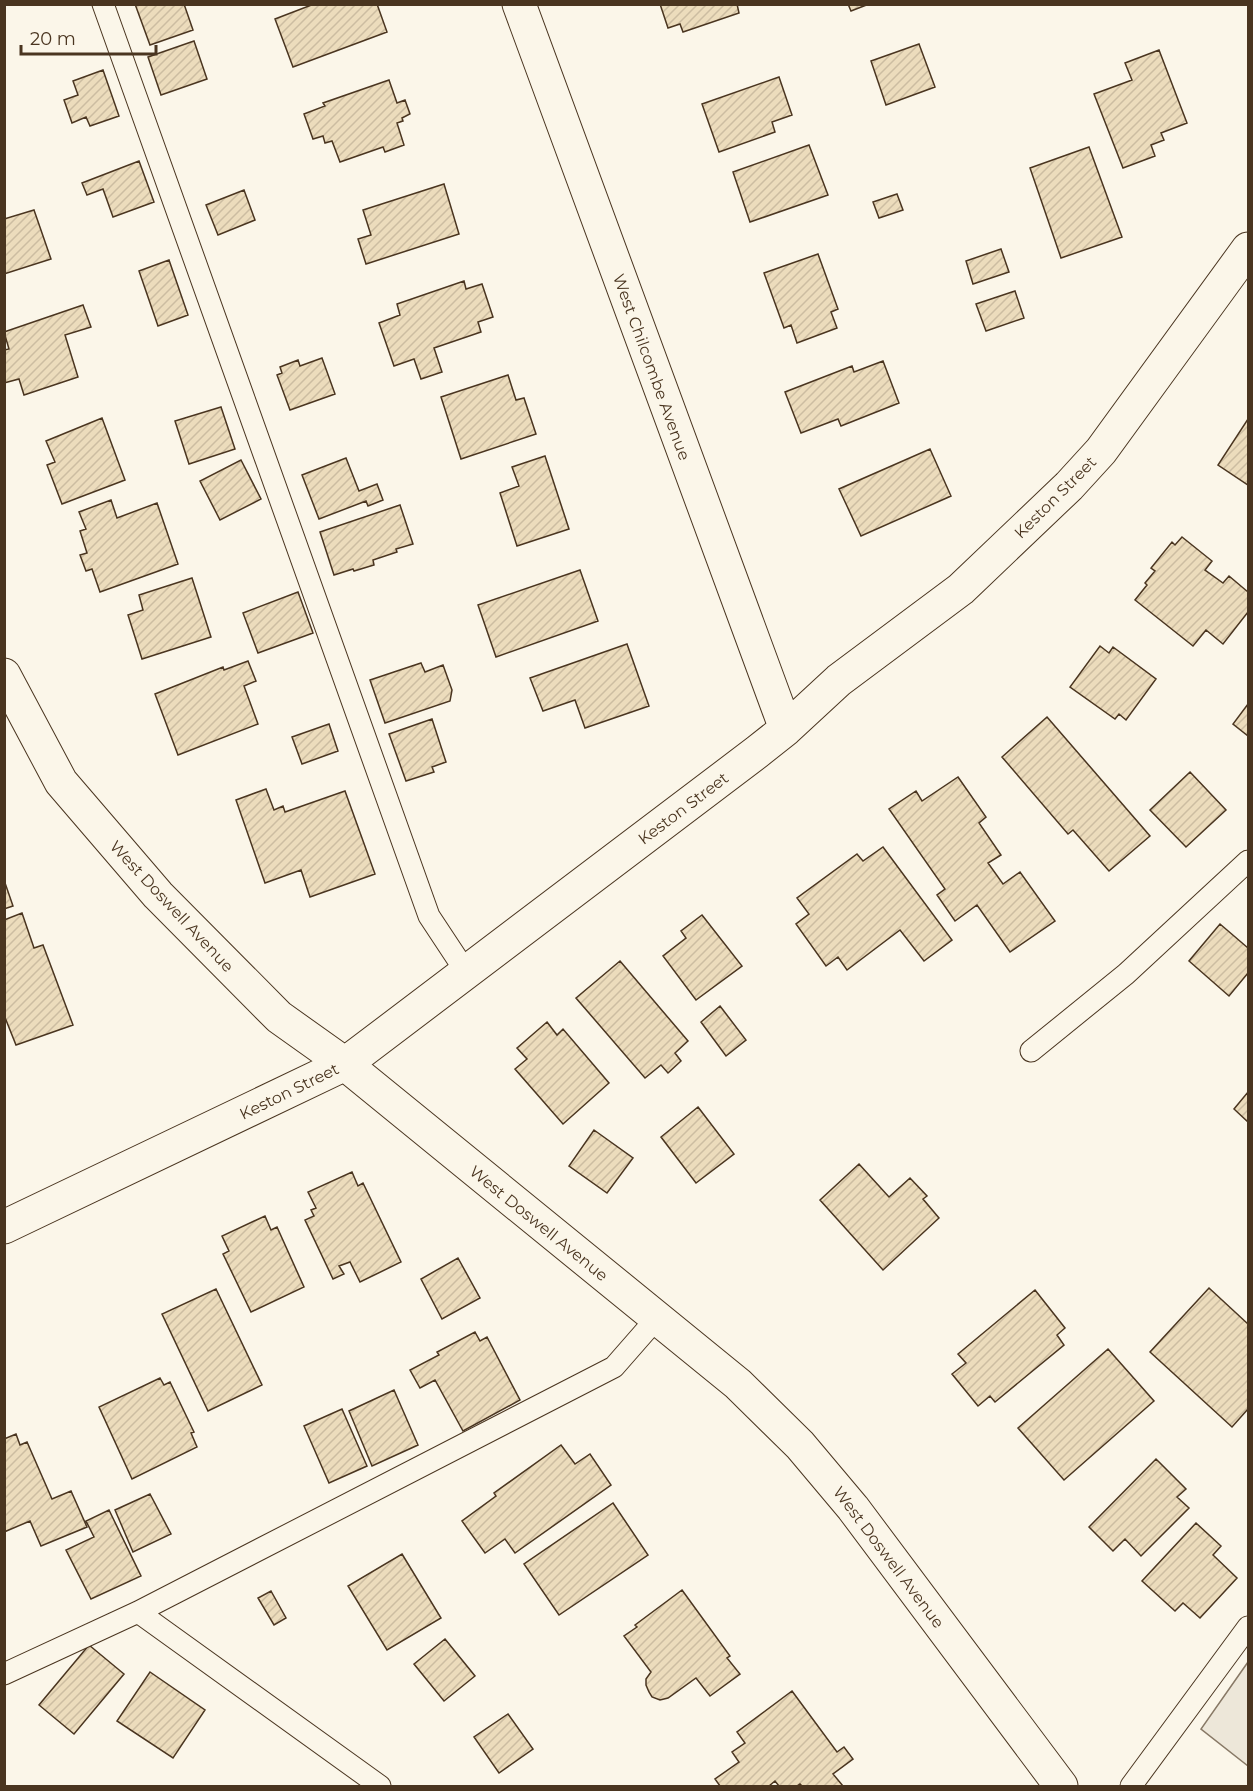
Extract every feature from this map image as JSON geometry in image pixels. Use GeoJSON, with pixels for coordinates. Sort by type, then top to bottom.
{"type":"FeatureCollection","features":[{"type":"Feature","properties":{"kind":"street","name":"West Chilcombe Avenue"},"geometry":{"type":"LineString","coordinates":[[519,4],[786,729]]}},
{"type":"Feature","properties":{"kind":"street","name":"Keston Street"},"geometry":{"type":"LineString","coordinates":[[4,1227],[345,1064],[757,752],[786,729],[839,680],[962,589],[1069,486],[1101,451],[1248,249]]}},
{"type":"Feature","properties":{"kind":"street","name":"West Doswell Avenue"},"geometry":{"type":"LineString","coordinates":[[4,675],[61,782],[158,895],[279,1017],[345,1064],[738,1384],[800,1445],[853,1508],[1061,1786]]}},
{"type":"Feature","properties":{"kind":"lane"},"geometry":{"type":"LineString","coordinates":[[103,4],[429,916],[466,972]]}},
{"type":"Feature","properties":{"kind":"lane"},"geometry":{"type":"LineString","coordinates":[[1031,1051],[1126,974],[1248,861]]}},
{"type":"Feature","properties":{"kind":"lane"},"geometry":{"type":"LineString","coordinates":[[4,1674],[138,1612],[614,1367],[656,1318]]}},
{"type":"Feature","properties":{"kind":"lane"},"geometry":{"type":"LineString","coordinates":[[138,1612],[380,1786]]}},
{"type":"Feature","properties":{"kind":"lane"},"geometry":{"type":"LineString","coordinates":[[1131,1786],[1248,1627]]}},
{"type":"Feature","properties":{"kind":"shaded area"},"geometry":{"type":"Polygon","coordinates":[[[1248,1662],[1248,1766],[1201,1729],[1248,1662]]]}},
{"type":"Feature","properties":{"kind":"building"},"geometry":{"type":"Polygon","coordinates":[[[135,4],[184,4],[193,30],[150,45],[135,4]]]}},
{"type":"Feature","properties":{"kind":"building"},"geometry":{"type":"Polygon","coordinates":[[[314,4],[377,4],[387,32],[293,67],[275,19],[314,4]]]}},
{"type":"Feature","properties":{"kind":"building"},"geometry":{"type":"Polygon","coordinates":[[[660,4],[737,4],[739,13],[683,32],[680,24],[668,28],[660,4]]]}},
{"type":"Feature","properties":{"kind":"building"},"geometry":{"type":"Polygon","coordinates":[[[848,4],[869,4],[851,11],[848,4]]]}},
{"type":"Feature","properties":{"kind":"building"},"geometry":{"type":"Polygon","coordinates":[[[194,41],[207,79],[161,95],[148,57],[194,41]]]}},
{"type":"Feature","properties":{"kind":"building"},"geometry":{"type":"Polygon","coordinates":[[[919,44],[935,87],[886,105],[871,61],[919,44]]]}},
{"type":"Feature","properties":{"kind":"building"},"geometry":{"type":"Polygon","coordinates":[[[1159,50],[1187,123],[1161,133],[1164,140],[1151,145],[1155,156],[1123,168],[1094,94],[1132,80],[1125,63],[1159,50]]]}},
{"type":"Feature","properties":{"kind":"building"},"geometry":{"type":"Polygon","coordinates":[[[103,70],[119,116],[90,126],[86,117],[72,123],[64,100],[78,95],[73,81],[103,70]]]}},
{"type":"Feature","properties":{"kind":"building"},"geometry":{"type":"Polygon","coordinates":[[[779,77],[792,115],[772,122],[775,132],[719,152],[702,104],[779,77]]]}},
{"type":"Feature","properties":{"kind":"building"},"geometry":{"type":"Polygon","coordinates":[[[389,80],[397,103],[405,100],[410,114],[397,123],[404,145],[385,152],[383,147],[340,162],[332,141],[325,143],[323,136],[313,139],[304,114],[325,106],[323,103],[389,80]]]}},
{"type":"Feature","properties":{"kind":"building"},"geometry":{"type":"Polygon","coordinates":[[[809,145],[828,195],[750,222],[733,172],[809,145]]]}},
{"type":"Feature","properties":{"kind":"building"},"geometry":{"type":"Polygon","coordinates":[[[1089,147],[1122,237],[1061,258],[1030,168],[1089,147]]]}},
{"type":"Feature","properties":{"kind":"building"},"geometry":{"type":"Polygon","coordinates":[[[139,161],[154,202],[113,217],[103,189],[87,195],[82,183],[139,161]]]}},
{"type":"Feature","properties":{"kind":"building"},"geometry":{"type":"Polygon","coordinates":[[[444,184],[459,234],[366,264],[358,239],[371,235],[363,210],[444,184]]]}},
{"type":"Feature","properties":{"kind":"building"},"geometry":{"type":"Polygon","coordinates":[[[244,190],[255,220],[218,235],[206,205],[244,190]]]}},
{"type":"Feature","properties":{"kind":"building"},"geometry":{"type":"Polygon","coordinates":[[[897,194],[903,210],[879,218],[873,202],[897,194]]]}},
{"type":"Feature","properties":{"kind":"building"},"geometry":{"type":"Polygon","coordinates":[[[34,210],[51,259],[4,274],[4,219],[34,210]]]}},
{"type":"Feature","properties":{"kind":"building"},"geometry":{"type":"Polygon","coordinates":[[[1001,249],[1009,272],[973,284],[966,261],[1001,249]]]}},
{"type":"Feature","properties":{"kind":"building"},"geometry":{"type":"Polygon","coordinates":[[[818,254],[838,309],[831,312],[837,328],[797,343],[791,325],[784,328],[764,273],[818,254]]]}},
{"type":"Feature","properties":{"kind":"building"},"geometry":{"type":"Polygon","coordinates":[[[169,260],[188,315],[158,326],[139,271],[169,260]]]}},
{"type":"Feature","properties":{"kind":"building"},"geometry":{"type":"Polygon","coordinates":[[[464,281],[466,289],[482,284],[493,317],[478,322],[481,332],[434,348],[442,372],[421,379],[414,359],[394,366],[379,323],[400,315],[397,304],[464,281]]]}},
{"type":"Feature","properties":{"kind":"building"},"geometry":{"type":"Polygon","coordinates":[[[1015,291],[1024,318],[986,331],[976,304],[1015,291]]]}},
{"type":"Feature","properties":{"kind":"building"},"geometry":{"type":"Polygon","coordinates":[[[83,305],[91,327],[65,335],[78,377],[24,395],[19,379],[4,383],[4,350],[9,349],[4,332],[83,305]]]}},
{"type":"Feature","properties":{"kind":"building"},"geometry":{"type":"Polygon","coordinates":[[[322,358],[335,394],[290,410],[277,375],[282,373],[280,367],[298,360],[300,366],[322,358]]]}},
{"type":"Feature","properties":{"kind":"building"},"geometry":{"type":"Polygon","coordinates":[[[883,361],[899,403],[841,426],[838,419],[801,433],[785,392],[852,366],[854,372],[883,361]]]}},
{"type":"Feature","properties":{"kind":"building"},"geometry":{"type":"Polygon","coordinates":[[[508,375],[516,400],[524,398],[536,434],[461,459],[441,397],[508,375]]]}},
{"type":"Feature","properties":{"kind":"building"},"geometry":{"type":"Polygon","coordinates":[[[221,407],[235,449],[189,464],[175,421],[221,407]]]}},
{"type":"Feature","properties":{"kind":"building"},"geometry":{"type":"Polygon","coordinates":[[[102,418],[125,480],[62,504],[47,465],[55,462],[46,441],[102,418]]]}},
{"type":"Feature","properties":{"kind":"building"},"geometry":{"type":"Polygon","coordinates":[[[1248,419],[1248,485],[1218,465],[1248,419]]]}},
{"type":"Feature","properties":{"kind":"building"},"geometry":{"type":"Polygon","coordinates":[[[930,449],[951,496],[861,536],[839,489],[930,449]]]}},
{"type":"Feature","properties":{"kind":"building"},"geometry":{"type":"Polygon","coordinates":[[[545,456],[569,529],[517,546],[500,493],[519,486],[512,467],[545,456]]]}},
{"type":"Feature","properties":{"kind":"building"},"geometry":{"type":"Polygon","coordinates":[[[346,458],[359,491],[377,484],[383,500],[368,506],[366,501],[319,519],[302,475],[346,458]]]}},
{"type":"Feature","properties":{"kind":"building"},"geometry":{"type":"Polygon","coordinates":[[[241,460],[261,499],[220,520],[200,481],[241,460]]]}},
{"type":"Feature","properties":{"kind":"building"},"geometry":{"type":"Polygon","coordinates":[[[111,500],[117,518],[157,503],[178,564],[100,592],[92,569],[86,571],[80,555],[87,553],[80,531],[86,529],[79,512],[111,500]]]}},
{"type":"Feature","properties":{"kind":"building"},"geometry":{"type":"Polygon","coordinates":[[[400,505],[413,544],[373,560],[374,565],[334,575],[320,532],[400,505]]]}},
{"type":"Feature","properties":{"kind":"building"},"geometry":{"type":"Polygon","coordinates":[[[1182,537],[1212,561],[1205,570],[1223,583],[1229,576],[1248,592],[1248,612],[1223,644],[1206,630],[1193,646],[1135,600],[1155,571],[1151,568],[1172,542],[1175,545],[1182,537]]]}},
{"type":"Feature","properties":{"kind":"building"},"geometry":{"type":"Polygon","coordinates":[[[580,570],[598,621],[496,657],[478,605],[580,570]]]}},
{"type":"Feature","properties":{"kind":"building"},"geometry":{"type":"Polygon","coordinates":[[[192,578],[211,637],[142,659],[128,615],[143,610],[139,595],[192,578]]]}},
{"type":"Feature","properties":{"kind":"building"},"geometry":{"type":"Polygon","coordinates":[[[298,592],[313,633],[258,653],[243,613],[298,592]]]}},
{"type":"Feature","properties":{"kind":"building"},"geometry":{"type":"Polygon","coordinates":[[[627,644],[649,706],[585,728],[575,700],[543,711],[530,678],[627,644]]]}},
{"type":"Feature","properties":{"kind":"building"},"geometry":{"type":"Polygon","coordinates":[[[1100,646],[1109,653],[1113,647],[1156,679],[1126,720],[1119,714],[1115,719],[1070,687],[1100,646]]]}},
{"type":"Feature","properties":{"kind":"building"},"geometry":{"type":"Polygon","coordinates":[[[248,661],[256,681],[244,686],[258,724],[178,755],[155,694],[223,667],[224,670],[248,661]]]}},
{"type":"Feature","properties":{"kind":"building"},"geometry":{"type":"Polygon","coordinates":[[[421,663],[425,672],[443,665],[452,690],[450,701],[385,723],[370,680],[421,663]]]}},
{"type":"Feature","properties":{"kind":"building"},"geometry":{"type":"Polygon","coordinates":[[[1248,704],[1248,736],[1233,724],[1248,704]]]}},
{"type":"Feature","properties":{"kind":"building"},"geometry":{"type":"Polygon","coordinates":[[[1047,717],[1150,836],[1109,871],[1073,830],[1068,834],[1002,757],[1047,717]]]}},
{"type":"Feature","properties":{"kind":"building"},"geometry":{"type":"Polygon","coordinates":[[[432,719],[446,762],[432,767],[434,772],[406,781],[389,734],[432,719]]]}},
{"type":"Feature","properties":{"kind":"building"},"geometry":{"type":"Polygon","coordinates":[[[329,724],[338,751],[302,764],[292,737],[329,724]]]}},
{"type":"Feature","properties":{"kind":"building"},"geometry":{"type":"Polygon","coordinates":[[[1190,772],[1226,810],[1186,847],[1150,810],[1190,772]]]}},
{"type":"Feature","properties":{"kind":"building"},"geometry":{"type":"Polygon","coordinates":[[[958,777],[986,817],[979,823],[1001,855],[988,863],[1003,884],[1020,872],[1055,921],[1010,952],[977,905],[955,921],[937,895],[945,889],[889,809],[916,791],[922,801],[958,777]]]}},
{"type":"Feature","properties":{"kind":"building"},"geometry":{"type":"Polygon","coordinates":[[[266,789],[274,810],[283,806],[285,812],[345,791],[375,874],[310,897],[301,870],[265,883],[236,800],[266,789]]]}},
{"type":"Feature","properties":{"kind":"building"},"geometry":{"type":"Polygon","coordinates":[[[883,847],[952,940],[924,961],[900,930],[847,970],[838,957],[826,966],[796,924],[809,914],[797,898],[857,854],[863,861],[883,847]]]}},
{"type":"Feature","properties":{"kind":"building"},"geometry":{"type":"Polygon","coordinates":[[[4,880],[13,906],[4,909],[4,880]]]}},
{"type":"Feature","properties":{"kind":"building"},"geometry":{"type":"Polygon","coordinates":[[[22,913],[34,948],[43,945],[73,1025],[16,1045],[4,1015],[4,920],[22,913]]]}},
{"type":"Feature","properties":{"kind":"building"},"geometry":{"type":"Polygon","coordinates":[[[702,915],[742,966],[696,1000],[663,956],[686,938],[681,931],[702,915]]]}},
{"type":"Feature","properties":{"kind":"building"},"geometry":{"type":"Polygon","coordinates":[[[1220,924],[1248,948],[1248,973],[1229,996],[1189,961],[1220,924]]]}},
{"type":"Feature","properties":{"kind":"building"},"geometry":{"type":"Polygon","coordinates":[[[620,961],[688,1041],[675,1053],[681,1061],[668,1073],[661,1065],[645,1078],[576,998],[620,961]]]}},
{"type":"Feature","properties":{"kind":"building"},"geometry":{"type":"Polygon","coordinates":[[[720,1006],[746,1040],[726,1056],[701,1022],[720,1006]]]}},
{"type":"Feature","properties":{"kind":"building"},"geometry":{"type":"Polygon","coordinates":[[[547,1022],[557,1035],[563,1029],[609,1083],[563,1124],[515,1069],[527,1059],[517,1048],[547,1022]]]}},
{"type":"Feature","properties":{"kind":"building"},"geometry":{"type":"Polygon","coordinates":[[[1248,1092],[1248,1122],[1234,1109],[1248,1092]]]}},
{"type":"Feature","properties":{"kind":"building"},"geometry":{"type":"Polygon","coordinates":[[[698,1107],[734,1154],[696,1183],[661,1137],[698,1107]]]}},
{"type":"Feature","properties":{"kind":"building"},"geometry":{"type":"Polygon","coordinates":[[[594,1130],[633,1158],[607,1193],[569,1166],[594,1130]]]}},
{"type":"Feature","properties":{"kind":"building"},"geometry":{"type":"Polygon","coordinates":[[[859,1164],[889,1197],[910,1178],[927,1196],[923,1199],[939,1218],[883,1270],[820,1200],[859,1164]]]}},
{"type":"Feature","properties":{"kind":"building"},"geometry":{"type":"Polygon","coordinates":[[[352,1172],[358,1186],[363,1183],[401,1262],[360,1282],[350,1262],[339,1266],[344,1274],[333,1279],[305,1220],[314,1216],[311,1210],[316,1208],[308,1192],[352,1172]]]}},
{"type":"Feature","properties":{"kind":"building"},"geometry":{"type":"Polygon","coordinates":[[[265,1216],[271,1230],[277,1227],[304,1287],[251,1312],[223,1254],[229,1251],[222,1236],[265,1216]]]}},
{"type":"Feature","properties":{"kind":"building"},"geometry":{"type":"Polygon","coordinates":[[[458,1258],[480,1298],[442,1319],[421,1279],[458,1258]]]}},
{"type":"Feature","properties":{"kind":"building"},"geometry":{"type":"Polygon","coordinates":[[[1209,1288],[1248,1324],[1248,1409],[1232,1427],[1150,1352],[1209,1288]]]}},
{"type":"Feature","properties":{"kind":"building"},"geometry":{"type":"Polygon","coordinates":[[[216,1289],[262,1385],[208,1411],[162,1314],[216,1289]]]}},
{"type":"Feature","properties":{"kind":"building"},"geometry":{"type":"Polygon","coordinates":[[[1035,1290],[1065,1328],[1057,1335],[1064,1345],[995,1402],[990,1396],[978,1406],[952,1374],[966,1363],[958,1354],[1035,1290]]]}},
{"type":"Feature","properties":{"kind":"building"},"geometry":{"type":"Polygon","coordinates":[[[475,1332],[480,1341],[487,1337],[520,1400],[463,1431],[435,1380],[420,1388],[410,1370],[439,1355],[437,1352],[475,1332]]]}},
{"type":"Feature","properties":{"kind":"building"},"geometry":{"type":"Polygon","coordinates":[[[1108,1349],[1154,1401],[1064,1480],[1018,1428],[1108,1349]]]}},
{"type":"Feature","properties":{"kind":"building"},"geometry":{"type":"Polygon","coordinates":[[[160,1378],[164,1385],[170,1382],[194,1432],[191,1433],[197,1447],[132,1479],[99,1407],[160,1378]]]}},
{"type":"Feature","properties":{"kind":"building"},"geometry":{"type":"Polygon","coordinates":[[[394,1390],[418,1445],[372,1466],[349,1411],[394,1390]]]}},
{"type":"Feature","properties":{"kind":"building"},"geometry":{"type":"Polygon","coordinates":[[[342,1409],[367,1466],[329,1483],[304,1426],[342,1409]]]}},
{"type":"Feature","properties":{"kind":"building"},"geometry":{"type":"Polygon","coordinates":[[[16,1434],[20,1445],[27,1442],[52,1499],[71,1491],[87,1527],[41,1546],[30,1521],[4,1532],[4,1439],[16,1434]]]}},
{"type":"Feature","properties":{"kind":"building"},"geometry":{"type":"Polygon","coordinates":[[[561,1445],[575,1464],[590,1454],[611,1485],[515,1553],[505,1539],[485,1553],[462,1521],[496,1496],[494,1493],[561,1445]]]}},
{"type":"Feature","properties":{"kind":"building"},"geometry":{"type":"Polygon","coordinates":[[[1156,1459],[1186,1489],[1177,1497],[1189,1508],[1141,1556],[1125,1539],[1113,1551],[1089,1527],[1156,1459]]]}},
{"type":"Feature","properties":{"kind":"building"},"geometry":{"type":"Polygon","coordinates":[[[150,1494],[171,1534],[133,1552],[115,1510],[150,1494]]]}},
{"type":"Feature","properties":{"kind":"building"},"geometry":{"type":"Polygon","coordinates":[[[613,1503],[648,1555],[559,1615],[524,1564],[613,1503]]]}},
{"type":"Feature","properties":{"kind":"building"},"geometry":{"type":"Polygon","coordinates":[[[109,1510],[141,1576],[91,1599],[66,1550],[94,1537],[86,1521],[109,1510]]]}},
{"type":"Feature","properties":{"kind":"building"},"geometry":{"type":"Polygon","coordinates":[[[1196,1523],[1221,1546],[1213,1555],[1237,1578],[1200,1618],[1183,1603],[1175,1611],[1142,1581],[1196,1523]]]}},
{"type":"Feature","properties":{"kind":"building"},"geometry":{"type":"Polygon","coordinates":[[[402,1554],[441,1618],[387,1650],[348,1586],[402,1554]]]}},
{"type":"Feature","properties":{"kind":"building"},"geometry":{"type":"Polygon","coordinates":[[[682,1590],[730,1656],[727,1658],[740,1674],[710,1696],[696,1678],[668,1698],[660,1700],[652,1697],[646,1685],[646,1679],[651,1672],[624,1636],[682,1590]]]}},
{"type":"Feature","properties":{"kind":"building"},"geometry":{"type":"Polygon","coordinates":[[[271,1591],[286,1618],[274,1625],[258,1598],[271,1591]]]}},
{"type":"Feature","properties":{"kind":"building"},"geometry":{"type":"Polygon","coordinates":[[[445,1639],[475,1676],[444,1701],[414,1664],[445,1639]]]}},
{"type":"Feature","properties":{"kind":"building"},"geometry":{"type":"Polygon","coordinates":[[[89,1645],[124,1674],[74,1734],[39,1705],[89,1645]]]}},
{"type":"Feature","properties":{"kind":"building"},"geometry":{"type":"Polygon","coordinates":[[[150,1672],[205,1710],[173,1758],[117,1721],[150,1672]]]}},
{"type":"Feature","properties":{"kind":"building"},"geometry":{"type":"Polygon","coordinates":[[[792,1691],[837,1752],[844,1747],[853,1759],[833,1774],[843,1786],[802,1786],[800,1784],[779,1786],[775,1781],[769,1786],[720,1786],[715,1779],[739,1762],[732,1752],[745,1743],[737,1732],[792,1691]]]}},
{"type":"Feature","properties":{"kind":"building"},"geometry":{"type":"Polygon","coordinates":[[[508,1714],[533,1749],[499,1773],[474,1737],[508,1714]]]}}]}
